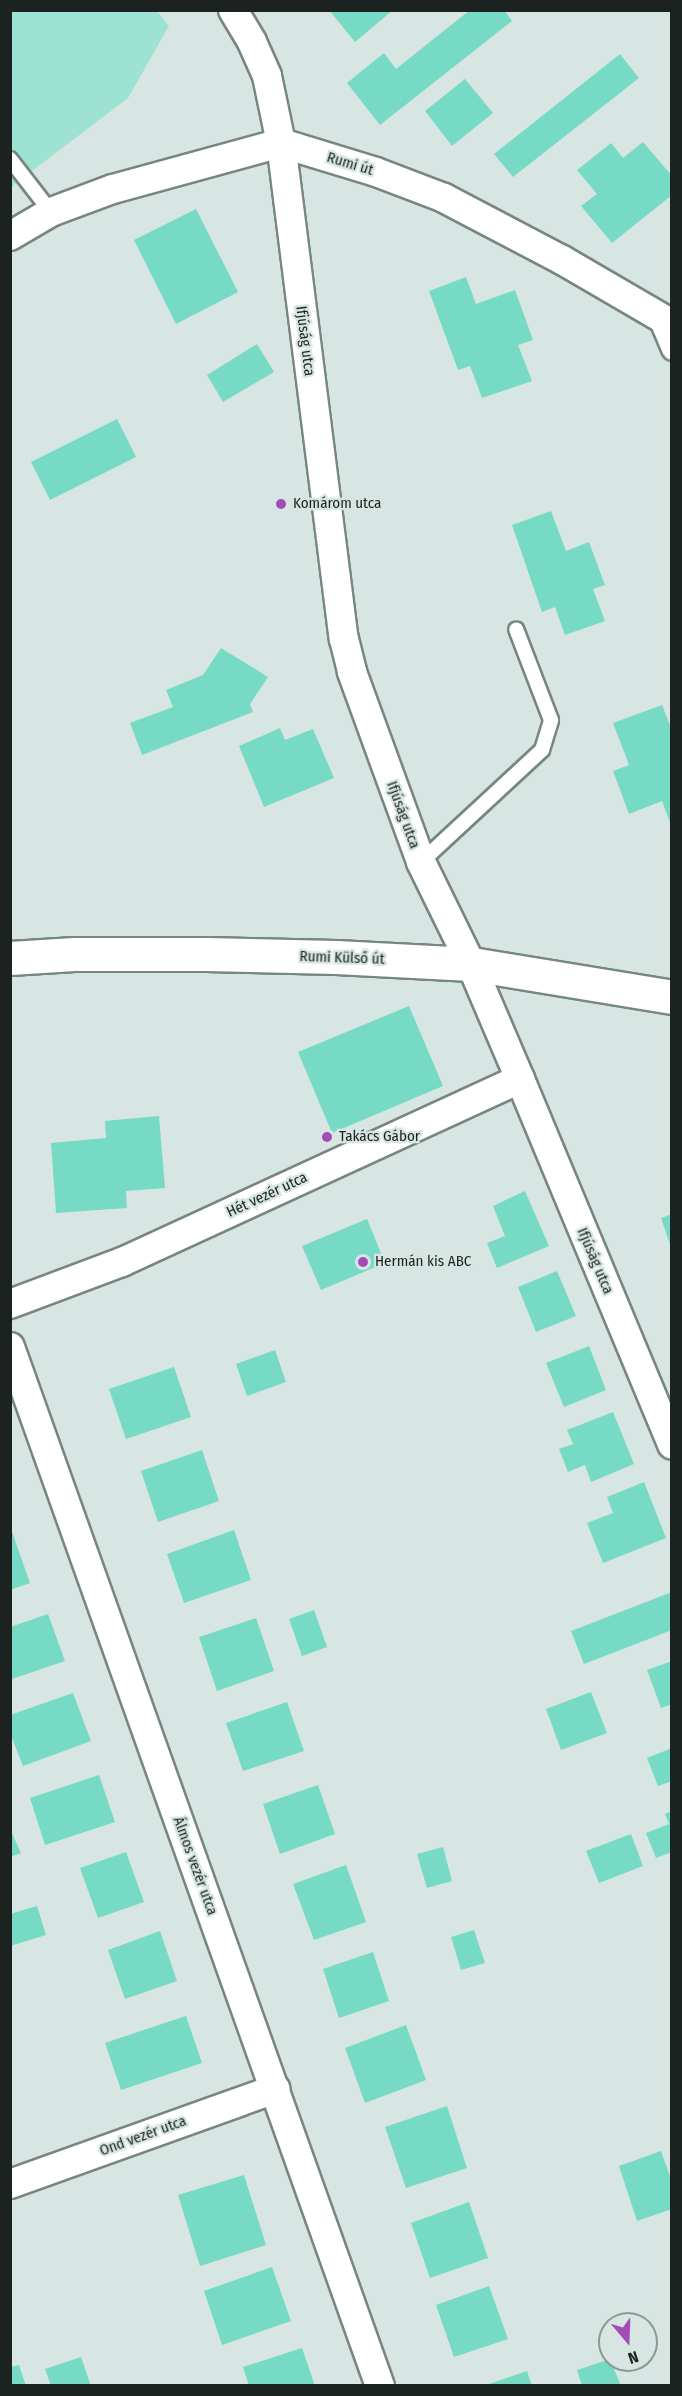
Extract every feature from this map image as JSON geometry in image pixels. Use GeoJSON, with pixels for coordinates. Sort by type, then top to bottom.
{"type":"FeatureCollection","features":[{"type":"Feature","properties":{"kind":"street"},"geometry":{"type":"LineString","coordinates":[[10,236],[51,212],[113,189],[281,144],[267,76],[252,42],[233,10]]}},
{"type":"Feature","properties":{"kind":"street","name":"Rumi út"},"geometry":{"type":"LineString","coordinates":[[281,144],[376,172],[444,198],[664,319]]}},
{"type":"Feature","properties":{"kind":"street","name":"Ifjúság utca"},"geometry":{"type":"LineString","coordinates":[[281,144],[344,639],[369,722],[421,862],[471,964],[672,1445]]}},
{"type":"Feature","properties":{"kind":"street"},"geometry":{"type":"LineString","coordinates":[[664,319],[672,348]]}},
{"type":"Feature","properties":{"kind":"street","name":"Rumi Külső út"},"geometry":{"type":"LineString","coordinates":[[10,958],[74,954],[206,954],[336,957],[471,964],[672,998]]}},
{"type":"Feature","properties":{"kind":"street","name":"Hét vezér utca"},"geometry":{"type":"LineString","coordinates":[[10,1304],[122,1262],[520,1079]]}},
{"type":"Feature","properties":{"kind":"street","name":"Álmos vezér utca"},"geometry":{"type":"LineString","coordinates":[[10,1347],[380,2385]]}},
{"type":"Feature","properties":{"kind":"street","name":"Ond vezér utca"},"geometry":{"type":"LineString","coordinates":[[10,2184],[275,2089]]}},
{"type":"Feature","properties":{"kind":"lane"},"geometry":{"type":"LineString","coordinates":[[10,159],[51,212]]}},
{"type":"Feature","properties":{"kind":"lane"},"geometry":{"type":"LineString","coordinates":[[421,862],[542,750],[551,720],[516,629]]}},
{"type":"Feature","properties":{"kind":"green space"},"geometry":{"type":"Polygon","coordinates":[[[11,11],[157,11],[169,26],[128,98],[11,187],[11,11]]]}},
{"type":"Feature","properties":{"kind":"building"},"geometry":{"type":"Polygon","coordinates":[[[329,10],[393,10],[355,42],[329,10]]]}},
{"type":"Feature","properties":{"kind":"building"},"geometry":{"type":"Polygon","coordinates":[[[470,10],[504,10],[512,21],[380,125],[347,83],[384,53],[396,69],[470,10]]]}},
{"type":"Feature","properties":{"kind":"building"},"geometry":{"type":"Polygon","coordinates":[[[620,54],[639,78],[513,177],[494,154],[620,54]]]}},
{"type":"Feature","properties":{"kind":"building"},"geometry":{"type":"Polygon","coordinates":[[[465,79],[493,113],[452,146],[425,111],[465,79]]]}},
{"type":"Feature","properties":{"kind":"building"},"geometry":{"type":"Polygon","coordinates":[[[643,142],[672,176],[672,195],[612,243],[581,206],[597,194],[577,170],[611,143],[623,158],[643,142]]]}},
{"type":"Feature","properties":{"kind":"building"},"geometry":{"type":"Polygon","coordinates":[[[196,209],[238,292],[176,324],[134,240],[196,209]]]}},
{"type":"Feature","properties":{"kind":"building"},"geometry":{"type":"Polygon","coordinates":[[[466,277],[476,304],[515,290],[533,340],[518,345],[532,381],[482,398],[470,366],[458,370],[429,291],[466,277]]]}},
{"type":"Feature","properties":{"kind":"building"},"geometry":{"type":"Polygon","coordinates":[[[257,344],[274,372],[223,402],[207,375],[257,344]]]}},
{"type":"Feature","properties":{"kind":"building"},"geometry":{"type":"Polygon","coordinates":[[[117,419],[136,457],[50,500],[31,462],[117,419]]]}},
{"type":"Feature","properties":{"kind":"building"},"geometry":{"type":"Polygon","coordinates":[[[551,511],[566,551],[589,542],[605,585],[593,589],[605,621],[565,635],[555,607],[542,612],[512,525],[551,511]]]}},
{"type":"Feature","properties":{"kind":"building"},"geometry":{"type":"Polygon","coordinates":[[[221,648],[268,677],[250,704],[253,712],[142,755],[130,723],[173,707],[166,690],[203,675],[221,648]]]}},
{"type":"Feature","properties":{"kind":"building"},"geometry":{"type":"Polygon","coordinates":[[[662,705],[672,730],[671,825],[662,801],[629,814],[613,771],[629,765],[613,723],[662,705]]]}},
{"type":"Feature","properties":{"kind":"building"},"geometry":{"type":"Polygon","coordinates":[[[280,728],[285,740],[313,729],[334,778],[264,807],[239,746],[280,728]]]}},
{"type":"Feature","properties":{"kind":"building"},"geometry":{"type":"Polygon","coordinates":[[[409,1006],[443,1086],[332,1133],[298,1052],[409,1006]]]}},
{"type":"Feature","properties":{"kind":"building"},"geometry":{"type":"Polygon","coordinates":[[[159,1116],[165,1188],[126,1191],[127,1208],[56,1213],[51,1143],[106,1138],[105,1121],[159,1116]]]}},
{"type":"Feature","properties":{"kind":"building"},"geometry":{"type":"Polygon","coordinates":[[[525,1191],[549,1246],[497,1268],[487,1243],[505,1236],[493,1206],[525,1191]]]}},
{"type":"Feature","properties":{"kind":"building"},"geometry":{"type":"Polygon","coordinates":[[[672,1214],[672,1247],[671,1247],[661,1218],[672,1214]]]}},
{"type":"Feature","properties":{"kind":"building"},"geometry":{"type":"Polygon","coordinates":[[[367,1219],[385,1263],[321,1290],[302,1246],[367,1219]]]}},
{"type":"Feature","properties":{"kind":"building"},"geometry":{"type":"Polygon","coordinates":[[[557,1271],[576,1316],[536,1332],[518,1287],[557,1271]]]}},
{"type":"Feature","properties":{"kind":"building"},"geometry":{"type":"Polygon","coordinates":[[[589,1346],[606,1390],[564,1407],[546,1363],[589,1346]]]}},
{"type":"Feature","properties":{"kind":"building"},"geometry":{"type":"Polygon","coordinates":[[[275,1350],[286,1382],[247,1396],[236,1364],[275,1350]]]}},
{"type":"Feature","properties":{"kind":"building"},"geometry":{"type":"Polygon","coordinates":[[[174,1367],[191,1417],[126,1439],[109,1389],[174,1367]]]}},
{"type":"Feature","properties":{"kind":"building"},"geometry":{"type":"Polygon","coordinates":[[[613,1412],[634,1464],[591,1482],[585,1465],[568,1472],[559,1449],[573,1444],[567,1430],[613,1412]]]}},
{"type":"Feature","properties":{"kind":"building"},"geometry":{"type":"Polygon","coordinates":[[[202,1450],[219,1501],[158,1522],[141,1471],[202,1450]]]}},
{"type":"Feature","properties":{"kind":"building"},"geometry":{"type":"Polygon","coordinates":[[[644,1482],[666,1538],[603,1563],[587,1523],[613,1513],[607,1497],[644,1482]]]}},
{"type":"Feature","properties":{"kind":"building"},"geometry":{"type":"Polygon","coordinates":[[[10,1526],[30,1583],[10,1590],[10,1526]]]}},
{"type":"Feature","properties":{"kind":"building"},"geometry":{"type":"Polygon","coordinates":[[[234,1530],[251,1580],[184,1603],[167,1554],[234,1530]]]}},
{"type":"Feature","properties":{"kind":"building"},"geometry":{"type":"Polygon","coordinates":[[[672,1592],[672,1630],[584,1664],[571,1631],[672,1592]]]}},
{"type":"Feature","properties":{"kind":"building"},"geometry":{"type":"Polygon","coordinates":[[[314,1610],[327,1647],[302,1656],[289,1619],[314,1610]]]}},
{"type":"Feature","properties":{"kind":"building"},"geometry":{"type":"Polygon","coordinates":[[[48,1614],[65,1661],[12,1679],[10,1627],[48,1614]]]}},
{"type":"Feature","properties":{"kind":"building"},"geometry":{"type":"Polygon","coordinates":[[[256,1618],[274,1671],[217,1691],[199,1637],[256,1618]]]}},
{"type":"Feature","properties":{"kind":"building"},"geometry":{"type":"Polygon","coordinates":[[[672,1661],[672,1704],[661,1708],[647,1670],[672,1661]]]}},
{"type":"Feature","properties":{"kind":"building"},"geometry":{"type":"Polygon","coordinates":[[[591,1692],[607,1733],[561,1750],[546,1709],[591,1692]]]}},
{"type":"Feature","properties":{"kind":"building"},"geometry":{"type":"Polygon","coordinates":[[[73,1693],[91,1741],[23,1766],[10,1733],[10,1715],[73,1693]]]}},
{"type":"Feature","properties":{"kind":"building"},"geometry":{"type":"Polygon","coordinates":[[[287,1702],[304,1751],[243,1771],[226,1723],[287,1702]]]}},
{"type":"Feature","properties":{"kind":"building"},"geometry":{"type":"Polygon","coordinates":[[[672,1748],[672,1781],[658,1786],[647,1758],[672,1748]]]}},
{"type":"Feature","properties":{"kind":"building"},"geometry":{"type":"Polygon","coordinates":[[[99,1775],[115,1822],[45,1845],[30,1798],[99,1775]]]}},
{"type":"Feature","properties":{"kind":"building"},"geometry":{"type":"Polygon","coordinates":[[[318,1785],[335,1834],[280,1854],[263,1804],[318,1785]]]}},
{"type":"Feature","properties":{"kind":"building"},"geometry":{"type":"Polygon","coordinates":[[[672,1811],[672,1852],[656,1858],[646,1833],[669,1824],[665,1814],[672,1811]]]}},
{"type":"Feature","properties":{"kind":"building"},"geometry":{"type":"Polygon","coordinates":[[[10,1829],[21,1853],[10,1857],[10,1829]]]}},
{"type":"Feature","properties":{"kind":"building"},"geometry":{"type":"Polygon","coordinates":[[[631,1834],[643,1866],[599,1883],[586,1851],[631,1834]]]}},
{"type":"Feature","properties":{"kind":"building"},"geometry":{"type":"Polygon","coordinates":[[[443,1847],[452,1881],[427,1888],[417,1854],[443,1847]]]}},
{"type":"Feature","properties":{"kind":"building"},"geometry":{"type":"Polygon","coordinates":[[[126,1852],[144,1902],[98,1918],[80,1868],[126,1852]]]}},
{"type":"Feature","properties":{"kind":"building"},"geometry":{"type":"Polygon","coordinates":[[[346,1865],[366,1922],[314,1940],[293,1884],[346,1865]]]}},
{"type":"Feature","properties":{"kind":"building"},"geometry":{"type":"Polygon","coordinates":[[[37,1906],[46,1935],[10,1946],[10,1914],[37,1906]]]}},
{"type":"Feature","properties":{"kind":"building"},"geometry":{"type":"Polygon","coordinates":[[[474,1930],[485,1963],[461,1970],[451,1937],[474,1930]]]}},
{"type":"Feature","properties":{"kind":"building"},"geometry":{"type":"Polygon","coordinates":[[[160,1931],[177,1981],[125,1999],[108,1950],[160,1931]]]}},
{"type":"Feature","properties":{"kind":"building"},"geometry":{"type":"Polygon","coordinates":[[[373,1952],[389,2001],[339,2018],[323,1969],[373,1952]]]}},
{"type":"Feature","properties":{"kind":"building"},"geometry":{"type":"Polygon","coordinates":[[[186,2016],[202,2063],[121,2090],[105,2043],[186,2016]]]}},
{"type":"Feature","properties":{"kind":"building"},"geometry":{"type":"Polygon","coordinates":[[[406,2025],[426,2080],[365,2103],[345,2048],[406,2025]]]}},
{"type":"Feature","properties":{"kind":"building"},"geometry":{"type":"Polygon","coordinates":[[[447,2106],[467,2168],[406,2188],[385,2127],[447,2106]]]}},
{"type":"Feature","properties":{"kind":"building"},"geometry":{"type":"Polygon","coordinates":[[[661,2151],[672,2182],[672,2209],[637,2221],[619,2166],[661,2151]]]}},
{"type":"Feature","properties":{"kind":"building"},"geometry":{"type":"Polygon","coordinates":[[[244,2175],[266,2245],[200,2266],[178,2195],[244,2175]]]}},
{"type":"Feature","properties":{"kind":"building"},"geometry":{"type":"Polygon","coordinates":[[[469,2202],[488,2258],[430,2278],[411,2223],[469,2202]]]}},
{"type":"Feature","properties":{"kind":"building"},"geometry":{"type":"Polygon","coordinates":[[[272,2267],[291,2321],[222,2345],[204,2291],[272,2267]]]}},
{"type":"Feature","properties":{"kind":"building"},"geometry":{"type":"Polygon","coordinates":[[[489,2286],[508,2339],[454,2357],[436,2305],[489,2286]]]}},
{"type":"Feature","properties":{"kind":"building"},"geometry":{"type":"Polygon","coordinates":[[[302,2348],[315,2386],[249,2386],[243,2367],[302,2348]]]}},
{"type":"Feature","properties":{"kind":"building"},"geometry":{"type":"Polygon","coordinates":[[[81,2357],[91,2386],[51,2386],[45,2369],[81,2357]]]}},
{"type":"Feature","properties":{"kind":"building"},"geometry":{"type":"Polygon","coordinates":[[[598,2363],[598,2372],[615,2372],[621,2386],[582,2386],[577,2370],[598,2363]]]}},
{"type":"Feature","properties":{"kind":"building"},"geometry":{"type":"Polygon","coordinates":[[[19,2365],[26,2386],[10,2386],[10,2367],[19,2365]]]}},
{"type":"Feature","properties":{"kind":"building"},"geometry":{"type":"Polygon","coordinates":[[[527,2371],[532,2386],[486,2386],[486,2385],[527,2371]]]}},
{"type":"Feature","properties":{"kind":"place","name":"Komárom utca"},"geometry":{"type":"Point","coordinates":[281,504]}},
{"type":"Feature","properties":{"kind":"place","name":"Takács Gábor"},"geometry":{"type":"Point","coordinates":[327,1137]}},
{"type":"Feature","properties":{"kind":"place","name":"Hermán kis ABC"},"geometry":{"type":"Point","coordinates":[363,1262]}}]}
